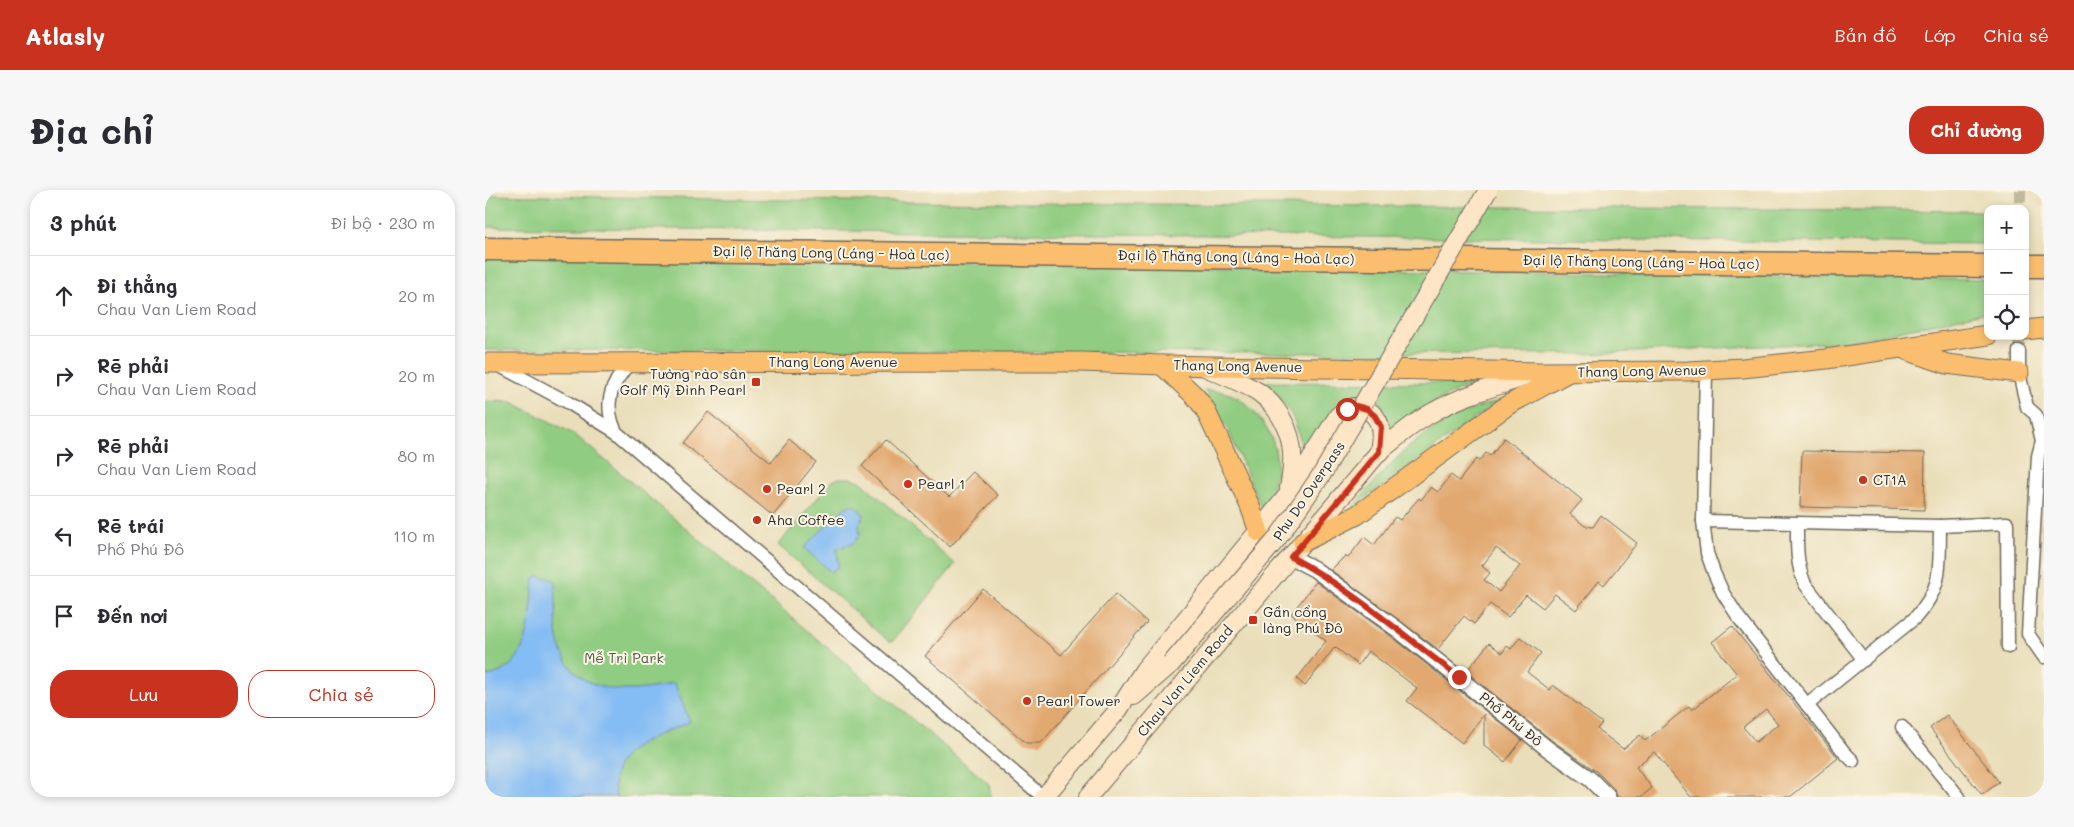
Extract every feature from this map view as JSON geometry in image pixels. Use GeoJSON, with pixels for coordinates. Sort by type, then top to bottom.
{"type":"FeatureCollection","features":[{"type":"Feature","properties":{"kind":"highway","name":"Đại lộ Thăng Long (Láng - Hoà Lạc)"},"geometry":{"type":"LineString","coordinates":[[485,249],[1984,266]]}},
{"type":"Feature","properties":{"kind":"highway"},"geometry":{"type":"LineString","coordinates":[[2029,266],[2044,266]]}},
{"type":"Feature","properties":{"kind":"main road","name":"Phu Do Overpass"},"geometry":{"type":"LineString","coordinates":[[1119,709],[1171,664],[1276,540],[1322,474],[1488,190]]}},
{"type":"Feature","properties":{"kind":"main road"},"geometry":{"type":"LineString","coordinates":[[2029,330],[2044,328]]}},
{"type":"Feature","properties":{"kind":"main road","name":"Thang Long Avenue"},"geometry":{"type":"LineString","coordinates":[[489,363],[1081,362],[1539,372],[1706,370],[1752,367],[1902,349],[1984,336]]}},
{"type":"Feature","properties":{"kind":"main road"},"geometry":{"type":"LineString","coordinates":[[1902,349],[1947,364],[2019,373]]}},
{"type":"Feature","properties":{"kind":"main road"},"geometry":{"type":"LineString","coordinates":[[1162,365],[1195,396],[1205,409],[1250,506],[1259,532]]}},
{"type":"Feature","properties":{"kind":"main road"},"geometry":{"type":"LineString","coordinates":[[1200,365],[1256,390],[1265,396],[1286,424],[1293,447],[1288,495]]}},
{"type":"Feature","properties":{"kind":"main road","name":"Chau Van Liem Road"},"geometry":{"type":"LineString","coordinates":[[1089,797],[1379,452],[1406,429],[1436,410],[1464,398],[1539,372]]}},
{"type":"Feature","properties":{"kind":"main road"},"geometry":{"type":"LineString","coordinates":[[1303,542],[1357,515],[1508,405],[1570,372]]}},
{"type":"Feature","properties":{"kind":"main road"},"geometry":{"type":"LineString","coordinates":[[1043,797],[1119,709],[1144,670],[1288,495],[1338,416],[1347,409],[1356,406],[1367,409],[1375,416],[1381,427],[1379,452]]}},
{"type":"Feature","properties":{"kind":"street"},"geometry":{"type":"LineString","coordinates":[[2019,351],[2019,373],[2027,407],[2036,415],[2042,441],[2038,456],[2028,634],[2044,657]]}},
{"type":"Feature","properties":{"kind":"street"},"geometry":{"type":"LineString","coordinates":[[489,363],[569,403],[616,432],[1043,797]]}},
{"type":"Feature","properties":{"kind":"street"},"geometry":{"type":"LineString","coordinates":[[616,432],[610,419],[609,403],[613,386],[630,363]]}},
{"type":"Feature","properties":{"kind":"street"},"geometry":{"type":"LineString","coordinates":[[1706,370],[1703,521],[1707,553],[1723,593],[1739,618],[1853,761]]}},
{"type":"Feature","properties":{"kind":"street"},"geometry":{"type":"LineString","coordinates":[[1703,521],[1940,526],[2007,523],[2008,646]]}},
{"type":"Feature","properties":{"kind":"street"},"geometry":{"type":"LineString","coordinates":[[1797,523],[1799,570],[1805,584],[1864,660]]}},
{"type":"Feature","properties":{"kind":"street"},"geometry":{"type":"LineString","coordinates":[[1807,705],[1915,618],[1928,604],[1936,590],[1939,572],[1940,526]]}},
{"type":"Feature","properties":{"kind":"street","name":"Phố Phú Đô"},"geometry":{"type":"LineString","coordinates":[[1291,557],[1314,569],[1397,629],[1590,780],[1608,797]]}},
{"type":"Feature","properties":{"kind":"street"},"geometry":{"type":"LineString","coordinates":[[1902,727],[1959,797]]}},
{"type":"Feature","properties":{"kind":"green space"},"geometry":{"type":"Polygon","coordinates":[[[485,195],[911,202],[1984,211],[1984,244],[485,227],[485,195]]]}},
{"type":"Feature","properties":{"kind":"green space"},"geometry":{"type":"Polygon","coordinates":[[[485,253],[1984,280],[1984,313],[1847,342],[1588,354],[485,350],[485,253]]]}},
{"type":"Feature","properties":{"kind":"green space"},"geometry":{"type":"Polygon","coordinates":[[[1263,382],[1473,383],[1474,385],[1450,394],[1428,406],[1407,419],[1388,435],[1382,412],[1375,401],[1361,398],[1351,400],[1303,459],[1299,436],[1292,416],[1280,398],[1263,382]]]}},
{"type":"Feature","properties":{"kind":"green space"},"geometry":{"type":"Polygon","coordinates":[[[1204,390],[1231,394],[1239,399],[1255,413],[1270,436],[1275,448],[1276,471],[1274,484],[1262,509],[1228,429],[1204,390]]]}},
{"type":"Feature","properties":{"kind":"green space","name":"Mễ Trì Park"},"geometry":{"type":"Polygon","coordinates":[[[485,401],[512,402],[574,434],[989,784],[991,797],[485,797],[485,401]]]}},
{"type":"Feature","properties":{"kind":"green space"},"geometry":{"type":"Polygon","coordinates":[[[1499,401],[1353,507],[1400,455],[1434,428],[1453,418],[1499,401]]]}},
{"type":"Feature","properties":{"kind":"green space"},"geometry":{"type":"Polygon","coordinates":[[[839,478],[850,478],[860,481],[955,564],[893,641],[888,641],[778,545],[831,482],[839,478]]]}},
{"type":"Feature","properties":{"kind":"water"},"geometry":{"type":"Polygon","coordinates":[[[850,505],[855,506],[864,515],[859,525],[860,536],[852,544],[838,548],[838,567],[831,572],[804,548],[843,509],[850,505]]]}},
{"type":"Feature","properties":{"kind":"water"},"geometry":{"type":"Polygon","coordinates":[[[539,576],[554,580],[558,638],[565,657],[575,671],[588,681],[603,687],[620,690],[638,690],[674,683],[690,722],[648,740],[635,747],[625,756],[618,767],[614,781],[616,797],[485,797],[485,676],[500,672],[512,664],[520,652],[526,639],[532,608],[534,578],[539,576]]]}},
{"type":"Feature","properties":{"kind":"building","name":"Pearl 2"},"geometry":{"type":"Polygon","coordinates":[[[708,412],[771,463],[789,440],[816,462],[773,516],[683,443],[708,412]]]}},
{"type":"Feature","properties":{"kind":"building"},"geometry":{"type":"Polygon","coordinates":[[[1504,438],[1582,500],[1570,514],[1585,526],[1593,527],[1601,515],[1637,543],[1604,585],[1599,581],[1576,610],[1555,594],[1543,608],[1526,595],[1508,617],[1490,604],[1474,624],[1464,616],[1438,649],[1331,570],[1345,556],[1348,558],[1364,537],[1374,545],[1395,517],[1400,520],[1419,498],[1421,500],[1431,487],[1438,492],[1451,475],[1459,481],[1476,459],[1479,461],[1486,453],[1490,456],[1504,438]],[[1496,548],[1482,566],[1490,573],[1484,580],[1499,592],[1520,566],[1496,548]]]}},
{"type":"Feature","properties":{"kind":"building","name":"Pearl 1"},"geometry":{"type":"Polygon","coordinates":[[[886,440],[949,497],[973,472],[998,495],[950,547],[862,466],[886,440]]]}},
{"type":"Feature","properties":{"kind":"building","name":"CT1A"},"geometry":{"type":"Polygon","coordinates":[[[1802,451],[1925,453],[1924,510],[1800,507],[1802,451]]]}},
{"type":"Feature","properties":{"kind":"building"},"geometry":{"type":"Polygon","coordinates":[[[1316,582],[1391,636],[1522,740],[1505,762],[1484,745],[1484,714],[1462,743],[1407,701],[1417,688],[1368,651],[1358,665],[1335,647],[1305,686],[1297,679],[1326,641],[1291,614],[1316,582]]]}},
{"type":"Feature","properties":{"kind":"building","name":"Pearl Tower"},"geometry":{"type":"Polygon","coordinates":[[[983,589],[1061,655],[1115,594],[1147,622],[1041,743],[1026,743],[925,656],[983,589]]]}},
{"type":"Feature","properties":{"kind":"building"},"geometry":{"type":"Polygon","coordinates":[[[1732,626],[1838,758],[1790,797],[1691,797],[1654,752],[1636,767],[1652,788],[1641,797],[1617,797],[1615,790],[1596,771],[1554,742],[1466,672],[1489,643],[1502,653],[1507,646],[1511,649],[1520,637],[1541,653],[1527,672],[1550,690],[1553,685],[1602,723],[1597,729],[1623,749],[1640,735],[1645,741],[1689,706],[1692,710],[1737,674],[1712,642],[1732,626]],[[1766,709],[1743,727],[1756,742],[1778,724],[1766,709]]]}},
{"type":"Feature","properties":{"kind":"building"},"geometry":{"type":"Polygon","coordinates":[[[1947,715],[1999,782],[1982,795],[1930,728],[1947,715]]]}},
{"type":"Feature","properties":{"kind":"tunnel"},"geometry":{"type":"LineString","coordinates":[[2020,190],[2020,205]]}},
{"type":"Feature","properties":{"kind":"tunnel"},"geometry":{"type":"LineString","coordinates":[[2019,340],[2019,351]]}},
{"type":"Feature","properties":{"kind":"place","name":"Tường rào sân Golf Mỹ Đình Pearl"},"geometry":{"type":"Point","coordinates":[756,382]}},
{"type":"Feature","properties":{"kind":"place","name":"CT1A"},"geometry":{"type":"Point","coordinates":[1863,480]}},
{"type":"Feature","properties":{"kind":"place","name":"Pearl 1"},"geometry":{"type":"Point","coordinates":[908,484]}},
{"type":"Feature","properties":{"kind":"place","name":"Pearl 2"},"geometry":{"type":"Point","coordinates":[767,489]}},
{"type":"Feature","properties":{"kind":"place","name":"Aha Coffee"},"geometry":{"type":"Point","coordinates":[757,520]}},
{"type":"Feature","properties":{"kind":"place","name":"Gần cổng làng Phú Đô"},"geometry":{"type":"Point","coordinates":[1253,620]}},
{"type":"Feature","properties":{"kind":"place","name":"Pearl Tower"},"geometry":{"type":"Point","coordinates":[1027,701]}},
{"type":"Feature","properties":{"kind":"route"},"geometry":{"type":"LineString","coordinates":[[1347,409],[1356,406],[1367,409],[1375,416],[1381,427],[1379,452],[1291,557],[1314,569],[1459,677]]}}]}
